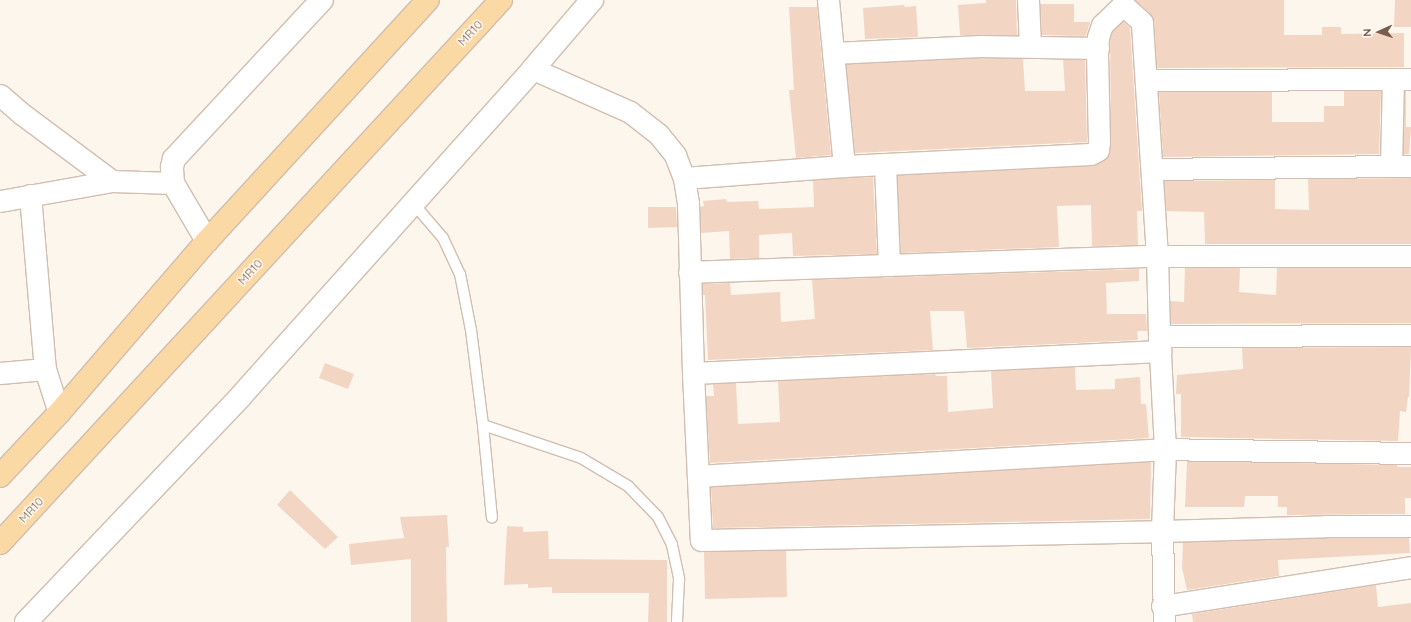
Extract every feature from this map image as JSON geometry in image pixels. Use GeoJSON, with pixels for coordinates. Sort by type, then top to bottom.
{"type":"FeatureCollection","features":[{"type":"Feature","properties":{"kind":"main road"},"geometry":{"type":"LineString","coordinates":[[0,476],[59,413],[207,241],[428,0]]}},
{"type":"Feature","properties":{"kind":"main road","name":"MR10"},"geometry":{"type":"LineString","coordinates":[[0,543],[501,0]]}},
{"type":"Feature","properties":{"kind":"street"},"geometry":{"type":"LineString","coordinates":[[207,241],[173,184],[172,167],[174,160],[322,0]]}},
{"type":"Feature","properties":{"kind":"street"},"geometry":{"type":"LineString","coordinates":[[26,622],[241,396],[533,69],[592,0]]}},
{"type":"Feature","properties":{"kind":"street"},"geometry":{"type":"LineString","coordinates":[[828,0],[844,166]]}},
{"type":"Feature","properties":{"kind":"street"},"geometry":{"type":"LineString","coordinates":[[1028,0],[1030,46]]}},
{"type":"Feature","properties":{"kind":"street"},"geometry":{"type":"LineString","coordinates":[[684,178],[844,166],[1091,154],[1098,150],[1099,142],[1098,37],[1102,25],[1123,2],[1142,22],[1152,169],[1165,449],[1162,531],[1163,614],[1411,567]]}},
{"type":"Feature","properties":{"kind":"street"},"geometry":{"type":"LineString","coordinates":[[833,53],[980,46],[1098,48]]}},
{"type":"Feature","properties":{"kind":"street"},"geometry":{"type":"LineString","coordinates":[[533,69],[592,93],[630,112],[659,135],[675,155],[684,178],[688,203],[689,272],[701,540],[1162,531],[1326,526],[1411,526]]}},
{"type":"Feature","properties":{"kind":"street"},"geometry":{"type":"LineString","coordinates":[[1146,80],[1402,79],[1401,166],[1152,169]]}},
{"type":"Feature","properties":{"kind":"street"},"geometry":{"type":"LineString","coordinates":[[0,95],[22,114],[112,181]]}},
{"type":"Feature","properties":{"kind":"street"},"geometry":{"type":"LineString","coordinates":[[885,165],[889,265]]}},
{"type":"Feature","properties":{"kind":"street"},"geometry":{"type":"LineString","coordinates":[[0,201],[112,181],[173,184]]}},
{"type":"Feature","properties":{"kind":"street"},"geometry":{"type":"LineString","coordinates":[[30,196],[46,370],[59,413]]}},
{"type":"Feature","properties":{"kind":"street"},"geometry":{"type":"LineString","coordinates":[[689,272],[1157,256],[1411,256]]}},
{"type":"Feature","properties":{"kind":"street"},"geometry":{"type":"LineString","coordinates":[[693,373],[1160,344],[1411,335]]}},
{"type":"Feature","properties":{"kind":"street"},"geometry":{"type":"LineString","coordinates":[[0,373],[46,370]]}},
{"type":"Feature","properties":{"kind":"street"},"geometry":{"type":"LineString","coordinates":[[698,476],[1165,449],[1411,453]]}},
{"type":"Feature","properties":{"kind":"lane"},"geometry":{"type":"LineString","coordinates":[[413,203],[443,238],[460,274],[471,330],[483,426],[492,518]]}},
{"type":"Feature","properties":{"kind":"lane"},"geometry":{"type":"LineString","coordinates":[[483,426],[581,458],[628,486],[658,517],[672,545],[679,579],[677,622]]}},
{"type":"Feature","properties":{"kind":"building"},"geometry":{"type":"Polygon","coordinates":[[[986,0],[1016,0],[1017,35],[960,35],[958,5],[986,3],[986,0]]]}},
{"type":"Feature","properties":{"kind":"building"},"geometry":{"type":"Polygon","coordinates":[[[1135,0],[1284,0],[1284,35],[1322,35],[1322,27],[1341,27],[1341,34],[1404,33],[1404,67],[1157,68],[1154,21],[1150,13],[1135,0]]]}},
{"type":"Feature","properties":{"kind":"building"},"geometry":{"type":"Polygon","coordinates":[[[1395,0],[1411,0],[1411,27],[1394,27],[1395,0]]]}},
{"type":"Feature","properties":{"kind":"building"},"geometry":{"type":"Polygon","coordinates":[[[1040,4],[1074,4],[1074,22],[1090,22],[1086,36],[1042,35],[1040,4]]]}},
{"type":"Feature","properties":{"kind":"building"},"geometry":{"type":"Polygon","coordinates":[[[904,5],[905,7],[916,6],[918,37],[865,39],[863,8],[904,5]]]}},
{"type":"Feature","properties":{"kind":"building"},"geometry":{"type":"Polygon","coordinates":[[[789,7],[817,7],[831,155],[796,158],[789,90],[794,90],[789,7]]]}},
{"type":"Feature","properties":{"kind":"building"},"geometry":{"type":"Polygon","coordinates":[[[1123,21],[1130,28],[1142,211],[1137,211],[1138,245],[1092,246],[1091,205],[1057,206],[1059,247],[901,253],[897,175],[1092,166],[1108,157],[1111,142],[1110,39],[1112,32],[1123,21]]]}},
{"type":"Feature","properties":{"kind":"building"},"geometry":{"type":"Polygon","coordinates":[[[980,58],[1023,59],[1025,91],[1065,91],[1063,59],[1085,60],[1087,142],[855,153],[846,64],[980,58]]]}},
{"type":"Feature","properties":{"kind":"building"},"geometry":{"type":"Polygon","coordinates":[[[1344,91],[1381,91],[1379,154],[1163,157],[1159,92],[1272,92],[1272,122],[1324,122],[1324,106],[1344,106],[1344,91]]]}},
{"type":"Feature","properties":{"kind":"building"},"geometry":{"type":"Polygon","coordinates":[[[1405,91],[1406,127],[1411,127],[1409,154],[1403,154],[1405,91]]]}},
{"type":"Feature","properties":{"kind":"building"},"geometry":{"type":"Polygon","coordinates":[[[873,177],[877,254],[793,256],[792,233],[759,235],[759,258],[730,259],[729,231],[701,233],[700,207],[704,206],[703,201],[726,199],[727,202],[758,201],[759,209],[814,207],[813,180],[873,177]]]}},
{"type":"Feature","properties":{"kind":"building"},"geometry":{"type":"Polygon","coordinates":[[[1411,178],[1411,244],[1205,244],[1204,212],[1166,211],[1164,181],[1275,180],[1275,209],[1309,210],[1308,179],[1411,178]]]}},
{"type":"Feature","properties":{"kind":"building"},"geometry":{"type":"Polygon","coordinates":[[[648,207],[676,207],[677,227],[648,228],[648,207]]]}},
{"type":"Feature","properties":{"kind":"building"},"geometry":{"type":"Polygon","coordinates":[[[1185,268],[1240,268],[1239,292],[1276,295],[1277,268],[1411,268],[1411,323],[1171,324],[1170,301],[1184,302],[1185,268]]]}},
{"type":"Feature","properties":{"kind":"building"},"geometry":{"type":"Polygon","coordinates":[[[1139,269],[1139,281],[1106,283],[1107,314],[1146,314],[1147,331],[1137,331],[1138,340],[967,348],[964,311],[930,311],[933,350],[708,360],[705,295],[703,295],[702,284],[730,283],[731,295],[780,292],[781,322],[815,319],[812,280],[1139,269]]]}},
{"type":"Feature","properties":{"kind":"building"},"geometry":{"type":"Polygon","coordinates":[[[1411,347],[1409,397],[1406,412],[1400,411],[1398,441],[1181,437],[1181,394],[1176,394],[1177,375],[1243,369],[1242,348],[1411,347]]]}},
{"type":"Feature","properties":{"kind":"building"},"geometry":{"type":"Polygon","coordinates":[[[325,363],[354,374],[348,389],[319,378],[325,363]]]}},
{"type":"Feature","properties":{"kind":"building"},"geometry":{"type":"Polygon","coordinates":[[[1075,367],[1076,390],[1115,389],[1115,379],[1140,377],[1141,404],[1146,404],[1149,438],[710,463],[706,396],[714,396],[713,384],[736,383],[738,424],[780,422],[778,381],[935,374],[936,376],[947,376],[948,412],[993,408],[991,371],[1075,367]]]}},
{"type":"Feature","properties":{"kind":"building"},"geometry":{"type":"Polygon","coordinates":[[[1187,461],[1397,465],[1398,467],[1411,467],[1411,498],[1405,498],[1405,514],[1287,515],[1287,507],[1278,507],[1278,496],[1245,496],[1244,507],[1185,507],[1187,461]]]}},
{"type":"Feature","properties":{"kind":"building"},"geometry":{"type":"Polygon","coordinates":[[[1151,462],[1150,519],[713,528],[711,487],[1151,462]]]}},
{"type":"Feature","properties":{"kind":"building"},"geometry":{"type":"Polygon","coordinates":[[[290,490],[338,537],[325,549],[277,505],[290,490]]]}},
{"type":"Feature","properties":{"kind":"building"},"geometry":{"type":"Polygon","coordinates":[[[447,515],[449,547],[446,547],[447,622],[411,622],[411,559],[351,565],[349,544],[404,538],[400,517],[447,515]]]}},
{"type":"Feature","properties":{"kind":"building"},"geometry":{"type":"Polygon","coordinates":[[[507,526],[523,527],[523,532],[548,531],[549,559],[667,560],[667,622],[648,622],[649,593],[552,593],[552,587],[528,588],[528,584],[504,585],[507,526]]]}},
{"type":"Feature","properties":{"kind":"building"},"geometry":{"type":"Polygon","coordinates":[[[1326,538],[1409,538],[1410,553],[1278,560],[1279,576],[1187,590],[1182,568],[1183,542],[1326,538]]]}},
{"type":"Feature","properties":{"kind":"building"},"geometry":{"type":"Polygon","coordinates":[[[786,550],[787,597],[705,599],[704,552],[786,550]]]}},
{"type":"Feature","properties":{"kind":"building"},"geometry":{"type":"Polygon","coordinates":[[[1376,585],[1378,607],[1411,603],[1411,622],[1193,622],[1192,614],[1376,585]]]}}]}
